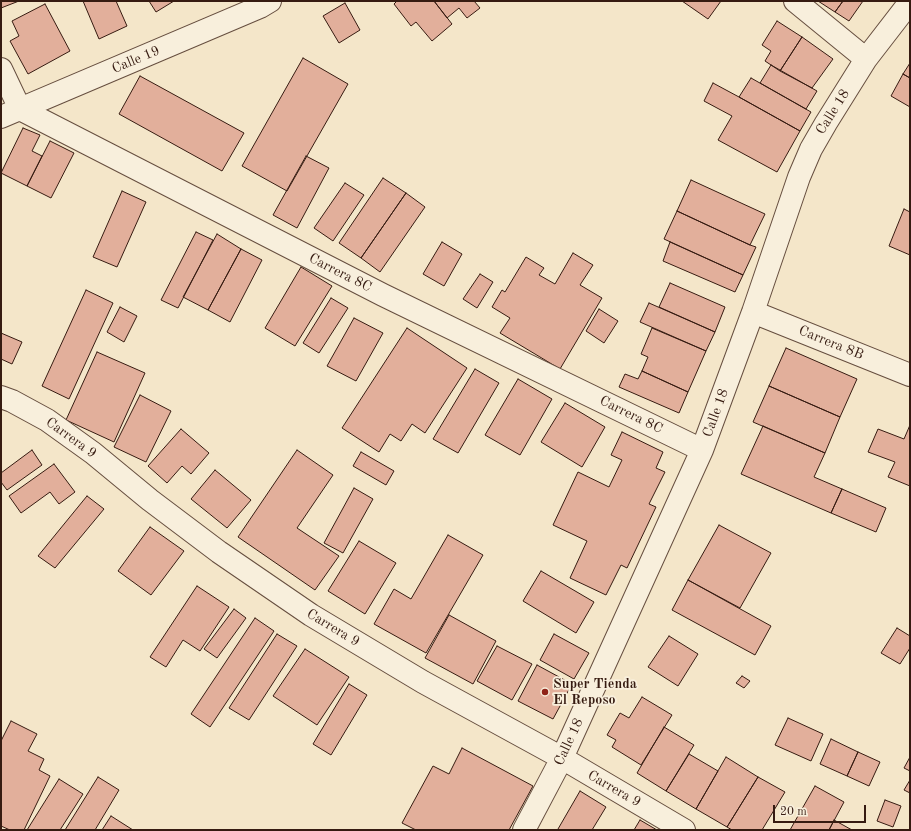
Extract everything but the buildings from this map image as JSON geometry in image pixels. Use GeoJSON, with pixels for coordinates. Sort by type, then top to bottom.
{"type":"FeatureCollection","features":[{"type":"Feature","properties":{"kind":"street","name":"Calle 19"},"geometry":{"type":"LineString","coordinates":[[11,113],[260,7],[270,1]]}},
{"type":"Feature","properties":{"kind":"street"},"geometry":{"type":"LineString","coordinates":[[795,1],[866,59]]}},
{"type":"Feature","properties":{"kind":"street","name":"Calle 18"},"geometry":{"type":"LineString","coordinates":[[524,830],[562,758],[702,450],[753,312],[799,177],[811,149],[866,59],[910,2]]}},
{"type":"Feature","properties":{"kind":"street"},"geometry":{"type":"LineString","coordinates":[[1,69],[11,113]]}},
{"type":"Feature","properties":{"kind":"street","name":"Carrera 8C"},"geometry":{"type":"LineString","coordinates":[[11,113],[702,450]]}},
{"type":"Feature","properties":{"kind":"street","name":"Carrera 8B"},"geometry":{"type":"LineString","coordinates":[[753,312],[910,375]]}},
{"type":"Feature","properties":{"kind":"street","name":"Carrera 9"},"geometry":{"type":"LineString","coordinates":[[1,397],[12,401],[47,420],[93,453],[150,500],[218,552],[311,614],[423,682],[562,758],[684,830]]}},
{"type":"Feature","properties":{"kind":"place","name":"Super Tienda El Reposo"},"geometry":{"type":"Point","coordinates":[545,692]}}]}
